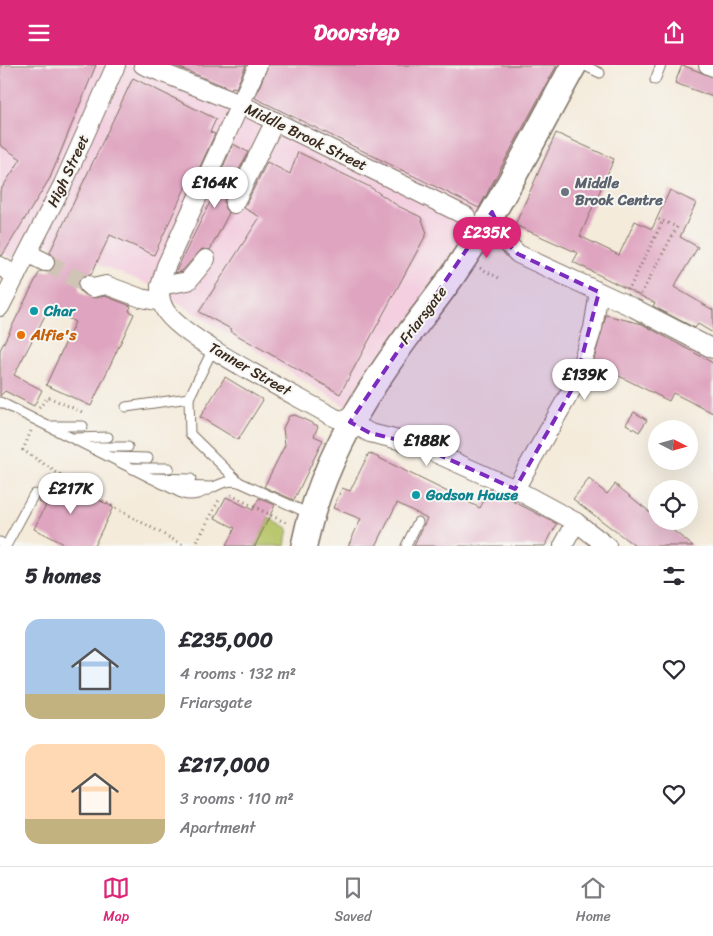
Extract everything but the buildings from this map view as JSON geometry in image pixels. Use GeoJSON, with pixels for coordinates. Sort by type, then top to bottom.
{"type":"FeatureCollection","features":[{"type":"Feature","properties":{"kind":"main road","name":"Friarsgate"},"geometry":{"type":"LineString","coordinates":[[307,531],[331,463],[350,422],[396,352],[457,269],[478,219],[574,65]]}},
{"type":"Feature","properties":{"kind":"street","name":"High Street"},"geometry":{"type":"LineString","coordinates":[[0,307],[29,253],[116,65]]}},
{"type":"Feature","properties":{"kind":"street","name":"Middle Brook Street"},"geometry":{"type":"LineString","coordinates":[[143,65],[240,104],[478,219]]}},
{"type":"Feature","properties":{"kind":"street"},"geometry":{"type":"LineString","coordinates":[[160,294],[197,199],[258,65]]}},
{"type":"Feature","properties":{"kind":"street"},"geometry":{"type":"LineString","coordinates":[[708,65],[713,67]]}},
{"type":"Feature","properties":{"kind":"street"},"geometry":{"type":"LineString","coordinates":[[234,203],[274,121]]}},
{"type":"Feature","properties":{"kind":"street"},"geometry":{"type":"LineString","coordinates":[[478,219],[502,235],[518,254],[628,305],[713,349]]}},
{"type":"Feature","properties":{"kind":"street"},"geometry":{"type":"LineString","coordinates":[[29,253],[45,262]]}},
{"type":"Feature","properties":{"kind":"street"},"geometry":{"type":"LineString","coordinates":[[88,285],[93,288],[106,285],[140,299],[160,294],[188,281],[206,259]]}},
{"type":"Feature","properties":{"kind":"street"},"geometry":{"type":"LineString","coordinates":[[0,266],[16,277]]}},
{"type":"Feature","properties":{"kind":"street"},"geometry":{"type":"LineString","coordinates":[[515,489],[576,384],[590,337],[599,292]]}},
{"type":"Feature","properties":{"kind":"street","name":"Tanner Street"},"geometry":{"type":"LineString","coordinates":[[160,294],[172,319],[213,349],[335,417],[350,422],[370,433],[415,444],[515,489],[576,522],[606,546]]}},
{"type":"Feature","properties":{"kind":"street"},"geometry":{"type":"LineString","coordinates":[[563,546],[576,522]]}},
{"type":"Feature","properties":{"kind":"lane"},"geometry":{"type":"LineString","coordinates":[[583,65],[600,73]]}},
{"type":"Feature","properties":{"kind":"lane"},"geometry":{"type":"LineString","coordinates":[[656,80],[662,65]]}},
{"type":"Feature","properties":{"kind":"lane"},"geometry":{"type":"LineString","coordinates":[[213,349],[190,398],[190,434],[239,482],[307,531]]}},
{"type":"Feature","properties":{"kind":"lane"},"geometry":{"type":"LineString","coordinates":[[126,407],[190,398]]}},
{"type":"Feature","properties":{"kind":"lane"},"geometry":{"type":"LineString","coordinates":[[0,402],[183,494],[192,496],[226,481],[239,482]]}},
{"type":"Feature","properties":{"kind":"lane"},"geometry":{"type":"LineString","coordinates":[[47,426],[83,426]]}},
{"type":"Feature","properties":{"kind":"lane"},"geometry":{"type":"LineString","coordinates":[[71,438],[108,437]]}},
{"type":"Feature","properties":{"kind":"lane"},"geometry":{"type":"LineString","coordinates":[[89,447],[128,447]]}},
{"type":"Feature","properties":{"kind":"lane"},"geometry":{"type":"LineString","coordinates":[[109,457],[148,458]]}},
{"type":"Feature","properties":{"kind":"lane"},"geometry":{"type":"LineString","coordinates":[[129,468],[169,468]]}},
{"type":"Feature","properties":{"kind":"lane"},"geometry":{"type":"LineString","coordinates":[[149,478],[191,479]]}},
{"type":"Feature","properties":{"kind":"lane"},"geometry":{"type":"LineString","coordinates":[[0,542],[6,546],[34,494]]}},
{"type":"Feature","properties":{"kind":"lane"},"geometry":{"type":"LineString","coordinates":[[406,546],[418,522]]}},
{"type":"Feature","properties":{"kind":"path"},"geometry":{"type":"LineString","coordinates":[[628,305],[677,227],[658,219]]}},
{"type":"Feature","properties":{"kind":"path"},"geometry":{"type":"LineString","coordinates":[[628,305],[663,221]]}},
{"type":"Feature","properties":{"kind":"path"},"geometry":{"type":"LineString","coordinates":[[475,266],[499,279]]}},
{"type":"Feature","properties":{"kind":"path"},"geometry":{"type":"LineString","coordinates":[[35,412],[48,397],[91,416]]}},
{"type":"Feature","properties":{"kind":"path"},"geometry":{"type":"LineString","coordinates":[[26,425],[32,429],[23,450],[84,491],[185,546]]}},
{"type":"Feature","properties":{"kind":"path"},"geometry":{"type":"LineString","coordinates":[[195,546],[223,491],[307,531]]}},
{"type":"Feature","properties":{"kind":"highlighted area"},"geometry":{"type":"Polygon","coordinates":[[[492,212],[507,243],[518,254],[599,292],[575,384],[515,489],[415,444],[370,433],[350,422],[492,212]]]}},
{"type":"Feature","properties":{"kind":"shaded area"},"geometry":{"type":"Polygon","coordinates":[[[0,65],[558,65],[484,212],[350,409],[148,284],[28,236],[13,259],[0,251],[0,65]]]}},
{"type":"Feature","properties":{"kind":"green space"},"geometry":{"type":"Polygon","coordinates":[[[269,518],[288,529],[285,546],[255,546],[269,518]]]}},
{"type":"Feature","properties":{"kind":"tunnel"},"geometry":{"type":"LineString","coordinates":[[45,262],[88,285]]}},
{"type":"Feature","properties":{"kind":"place","name":"Middle Brook Centre"},"geometry":{"type":"Point","coordinates":[565,192]}},
{"type":"Feature","properties":{"kind":"place","name":"Char"},"geometry":{"type":"Point","coordinates":[34,311]}},
{"type":"Feature","properties":{"kind":"place","name":"Alfie's"},"geometry":{"type":"Point","coordinates":[21,335]}},
{"type":"Feature","properties":{"kind":"place","name":"Godson House"},"geometry":{"type":"Point","coordinates":[416,495]}}]}
